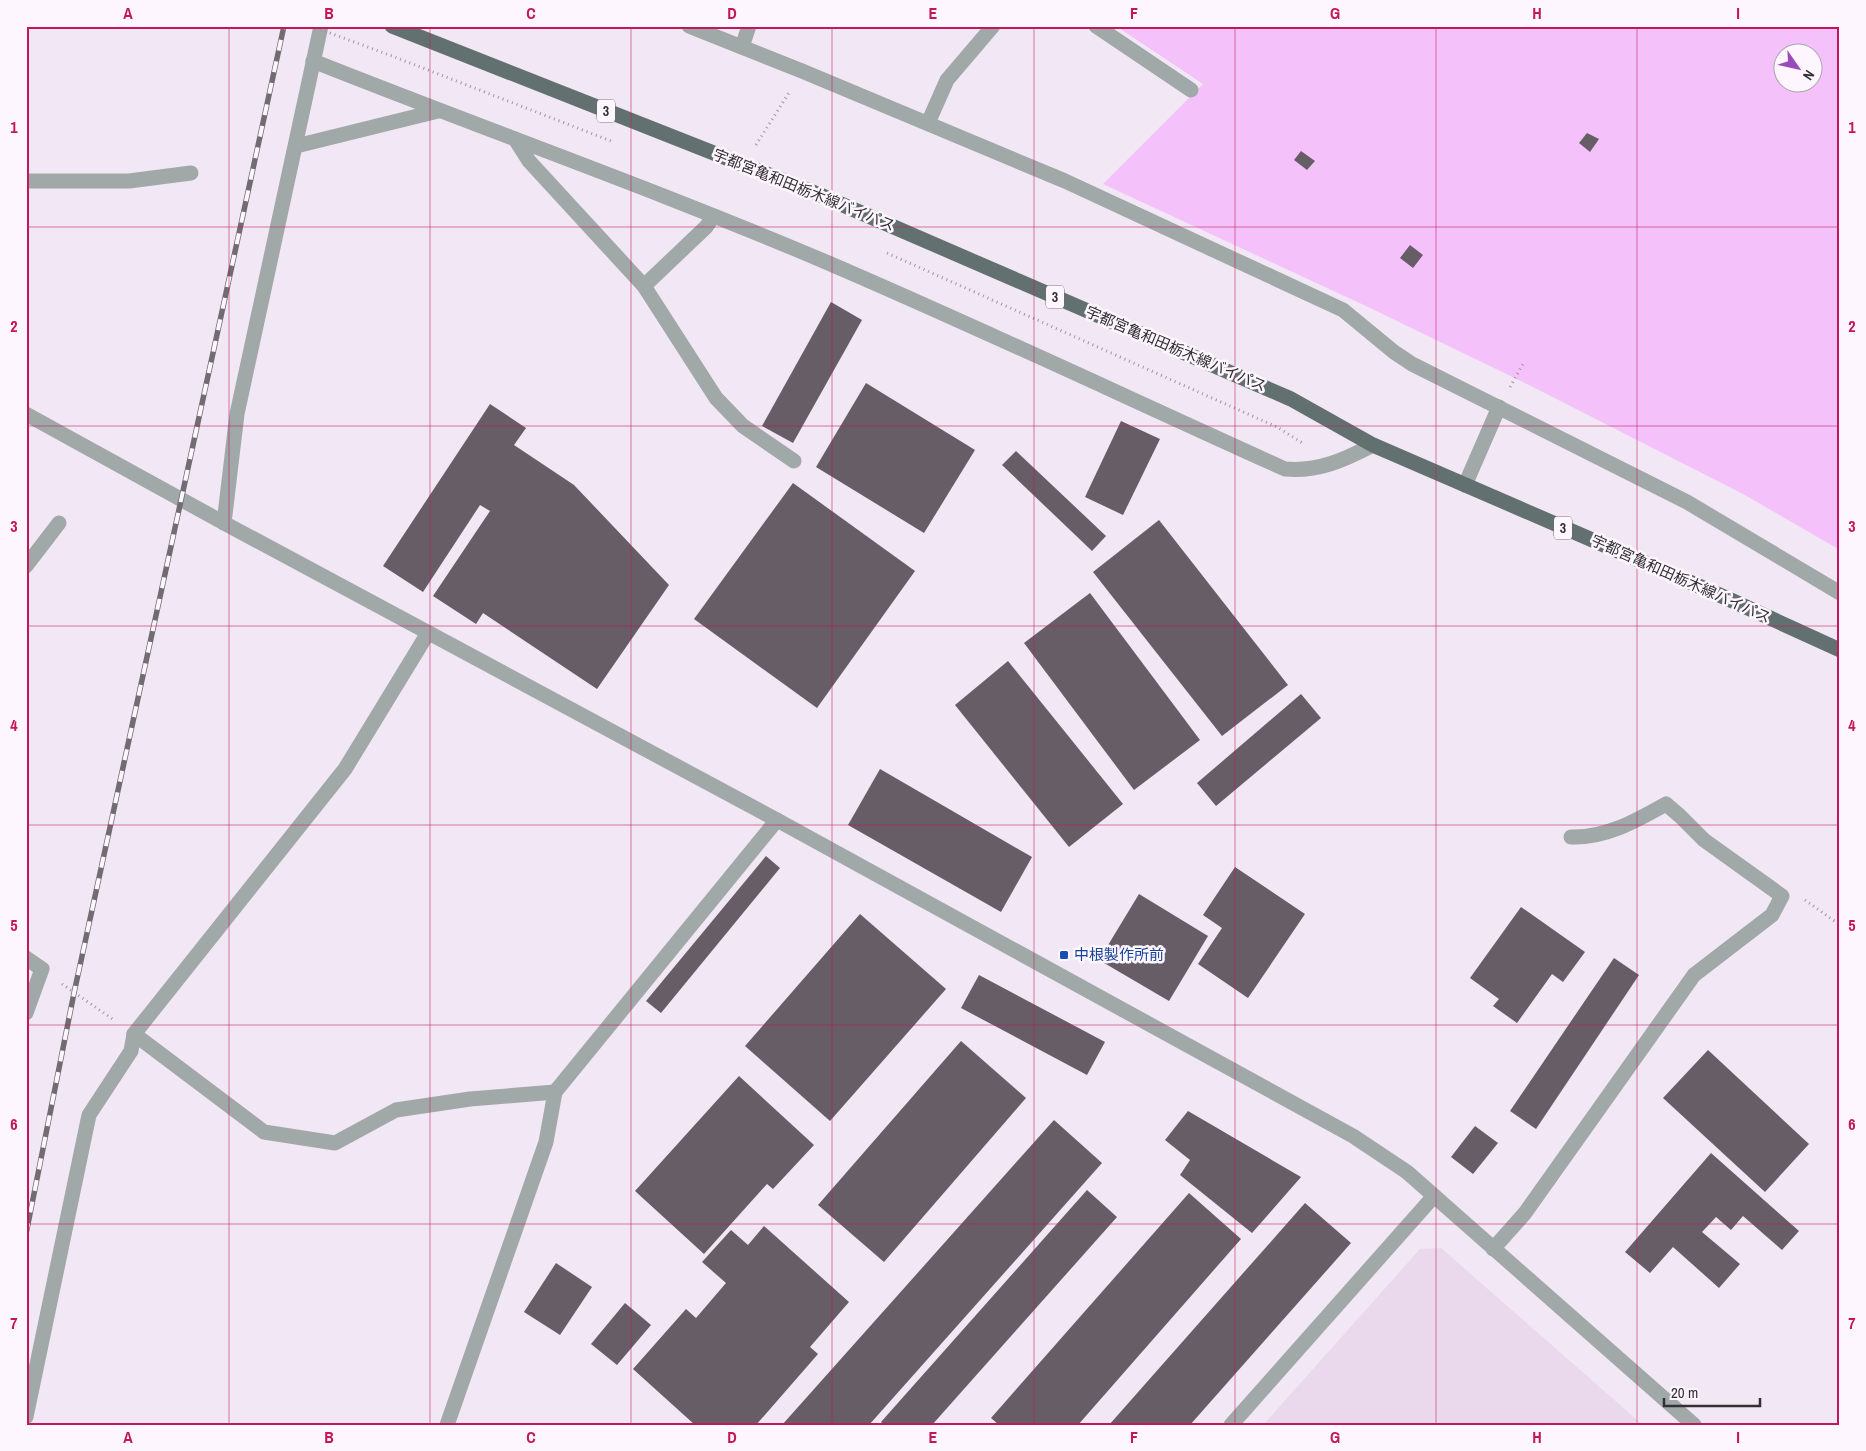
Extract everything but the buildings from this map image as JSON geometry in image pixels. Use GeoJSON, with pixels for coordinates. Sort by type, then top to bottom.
{"type":"FeatureCollection","features":[{"type":"Feature","properties":{"kind":"main road","name":"宇都宮亀和田栃木線バイパス"},"geometry":{"type":"LineString","coordinates":[[392,26],[820,195],[1291,399],[1373,445],[1724,597],[1840,650]]}},
{"type":"Feature","properties":{"kind":"street"},"geometry":{"type":"LineString","coordinates":[[224,523],[237,414],[321,26]]}},
{"type":"Feature","properties":{"kind":"street"},"geometry":{"type":"LineString","coordinates":[[690,26],[1065,181],[1343,310],[1394,352],[1412,364],[1687,502],[1840,593]]}},
{"type":"Feature","properties":{"kind":"street"},"geometry":{"type":"LineString","coordinates":[[742,47],[750,26]]}},
{"type":"Feature","properties":{"kind":"street"},"geometry":{"type":"LineString","coordinates":[[928,124],[947,80],[993,26]]}},
{"type":"Feature","properties":{"kind":"street"},"geometry":{"type":"LineString","coordinates":[[1096,26],[1191,90]]}},
{"type":"Feature","properties":{"kind":"street"},"geometry":{"type":"LineString","coordinates":[[313,61],[824,262],[904,296],[1285,469],[1318,468],[1339,462],[1373,445]]}},
{"type":"Feature","properties":{"kind":"street"},"geometry":{"type":"LineString","coordinates":[[296,146],[438,110]]}},
{"type":"Feature","properties":{"kind":"street"},"geometry":{"type":"LineString","coordinates":[[515,139],[529,161],[644,286],[716,398],[743,426],[794,461]]}},
{"type":"Feature","properties":{"kind":"street"},"geometry":{"type":"LineString","coordinates":[[26,181],[129,181],[191,174]]}},
{"type":"Feature","properties":{"kind":"street"},"geometry":{"type":"LineString","coordinates":[[644,286],[706,227],[713,217]]}},
{"type":"Feature","properties":{"kind":"street"},"geometry":{"type":"LineString","coordinates":[[1465,485],[1499,407]]}},
{"type":"Feature","properties":{"kind":"street"},"geometry":{"type":"LineString","coordinates":[[26,414],[224,523],[777,820],[1353,1136],[1407,1172],[1694,1425]]}},
{"type":"Feature","properties":{"kind":"street"},"geometry":{"type":"LineString","coordinates":[[26,566],[59,523]]}},
{"type":"Feature","properties":{"kind":"street"},"geometry":{"type":"LineString","coordinates":[[26,1417],[89,1115],[130,1051],[134,1034],[345,769],[428,633]]}},
{"type":"Feature","properties":{"kind":"street"},"geometry":{"type":"LineString","coordinates":[[1493,1249],[1525,1213],[1694,975],[1772,915],[1782,896],[1704,840],[1666,804],[1625,826],[1588,837],[1571,836]]}},
{"type":"Feature","properties":{"kind":"street"},"geometry":{"type":"LineString","coordinates":[[447,1425],[546,1142],[555,1092],[777,820]]}},
{"type":"Feature","properties":{"kind":"street"},"geometry":{"type":"LineString","coordinates":[[26,958],[42,969],[26,1013]]}},
{"type":"Feature","properties":{"kind":"street"},"geometry":{"type":"LineString","coordinates":[[134,1034],[264,1132],[335,1143],[396,1110],[470,1099],[555,1092]]}},
{"type":"Feature","properties":{"kind":"street"},"geometry":{"type":"LineString","coordinates":[[1231,1425],[1434,1196]]}},
{"type":"Feature","properties":{"kind":"path"},"geometry":{"type":"LineString","coordinates":[[311,26],[616,143]]}},
{"type":"Feature","properties":{"kind":"path"},"geometry":{"type":"LineString","coordinates":[[883,251],[1277,427],[1306,446]]}},
{"type":"Feature","properties":{"kind":"path"},"geometry":{"type":"LineString","coordinates":[[1782,896],[1807,900],[1840,925]]}},
{"type":"Feature","properties":{"kind":"path"},"geometry":{"type":"LineString","coordinates":[[42,969],[134,1034]]}},
{"type":"Feature","properties":{"kind":"shaded area"},"geometry":{"type":"Polygon","coordinates":[[[1116,26],[1840,26],[1840,550],[1743,494],[1533,387],[1366,306],[1103,184],[1203,84],[1116,26]]]}},
{"type":"Feature","properties":{"kind":"shaded area"},"geometry":{"type":"Polygon","coordinates":[[[1441,1248],[1643,1425],[1263,1425],[1420,1249],[1441,1248]]]}},
{"type":"Feature","properties":{"kind":"railway"},"geometry":{"type":"LineString","coordinates":[[26,1234],[74,993],[284,26]]}},
{"type":"Feature","properties":{"kind":"place","name":"中根製作所前"},"geometry":{"type":"Point","coordinates":[1064,955]}}]}
